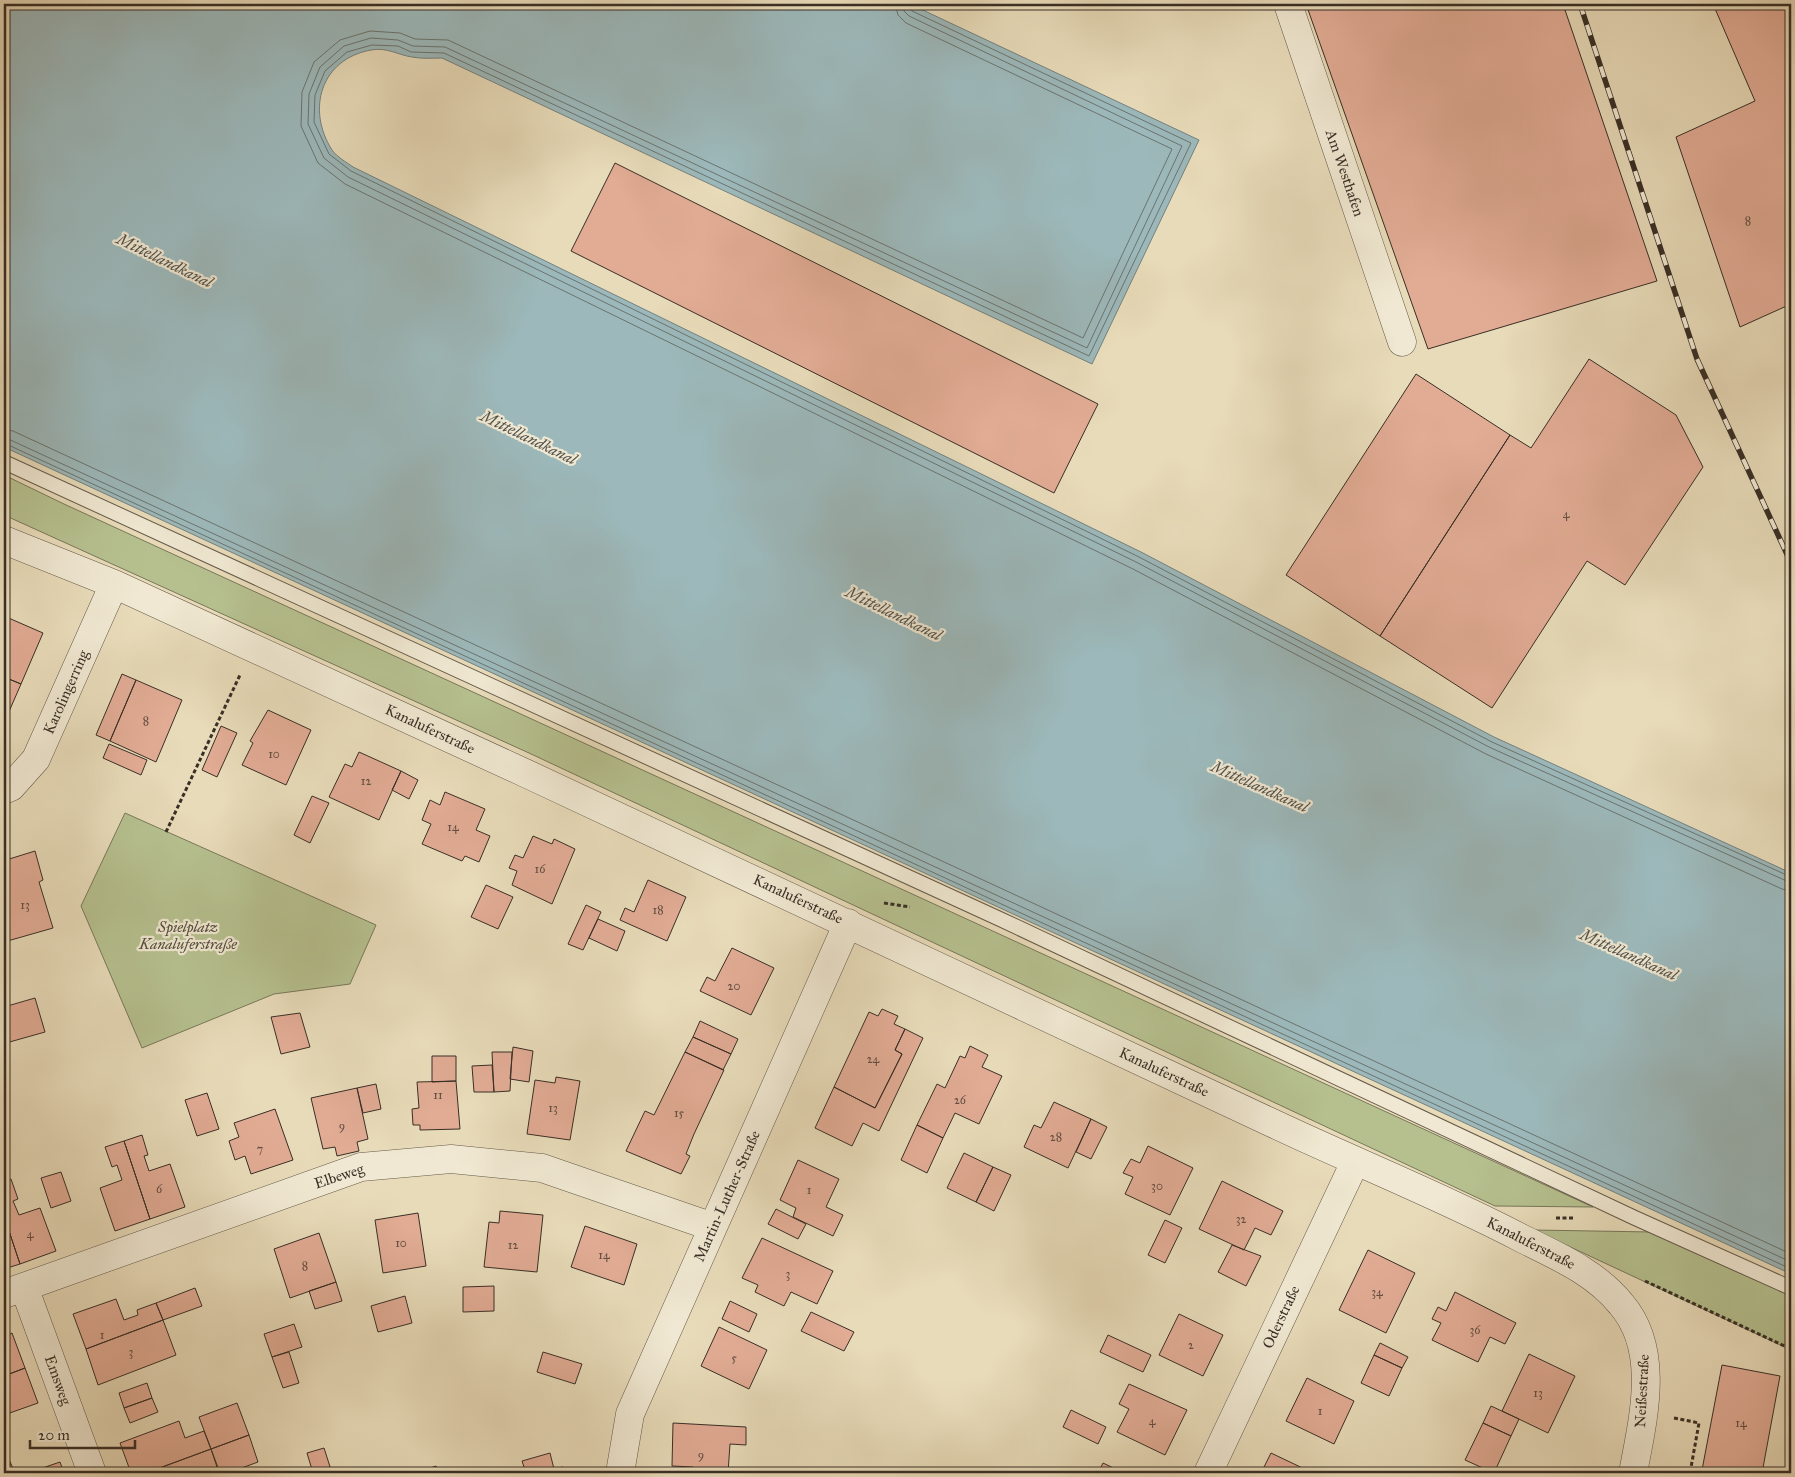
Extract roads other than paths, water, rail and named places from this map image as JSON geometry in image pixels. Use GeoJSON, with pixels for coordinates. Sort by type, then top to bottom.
{"type":"FeatureCollection","features":[{"type":"Feature","properties":{"kind":"street","name":"Am Westhafen"},"geometry":{"type":"LineString","coordinates":[[1288,4],[1402,342]]}},
{"type":"Feature","properties":{"kind":"street","name":"Kanaluferstraße"},"geometry":{"type":"LineString","coordinates":[[4,540],[114,584],[253,648],[848,923],[1354,1162],[1483,1218],[1586,1271]]}},
{"type":"Feature","properties":{"kind":"street","name":"Karolingerring"},"geometry":{"type":"LineString","coordinates":[[4,790],[11,787],[36,759],[114,584]]}},
{"type":"Feature","properties":{"kind":"street","name":"Martin-Luther-Straße"},"geometry":{"type":"LineString","coordinates":[[620,1473],[630,1414],[848,923]]}},
{"type":"Feature","properties":{"kind":"street","name":"Elbeweg"},"geometry":{"type":"LineString","coordinates":[[14,1291],[361,1167],[441,1160],[542,1168],[713,1227]]}},
{"type":"Feature","properties":{"kind":"street","name":"Oderstraße"},"geometry":{"type":"LineString","coordinates":[[1208,1473],[1354,1162]]}},
{"type":"Feature","properties":{"kind":"street","name":"Neißestraße"},"geometry":{"type":"LineString","coordinates":[[1586,1271],[1623,1306],[1645,1348],[1644,1413],[1633,1473]]}},
{"type":"Feature","properties":{"kind":"street","name":"Emsweg"},"geometry":{"type":"LineString","coordinates":[[14,1291],[92,1473]]}},
{"type":"Feature","properties":{"kind":"lane"},"geometry":{"type":"LineString","coordinates":[[4,462],[1002,920],[1635,1218],[1791,1288]]}},
{"type":"Feature","properties":{"kind":"water","name":"Mittellandkanal"},"geometry":{"type":"Polygon","coordinates":[[[4,4],[910,4],[1199,140],[1092,364],[442,58],[416,58],[377,49],[354,55],[340,64],[330,75],[323,88],[320,103],[320,118],[324,134],[332,150],[353,167],[1141,552],[1494,737],[1791,873],[1791,1274],[4,447],[4,4]]]}},
{"type":"Feature","properties":{"kind":"railway"},"geometry":{"type":"LineString","coordinates":[[1580,4],[1697,359],[1791,563]]}},
{"type":"Feature","properties":{"kind":"park label","name":"Spielplatz Kanaluferstraße"},"geometry":{"type":"Point","coordinates":[188,936]}}]}
